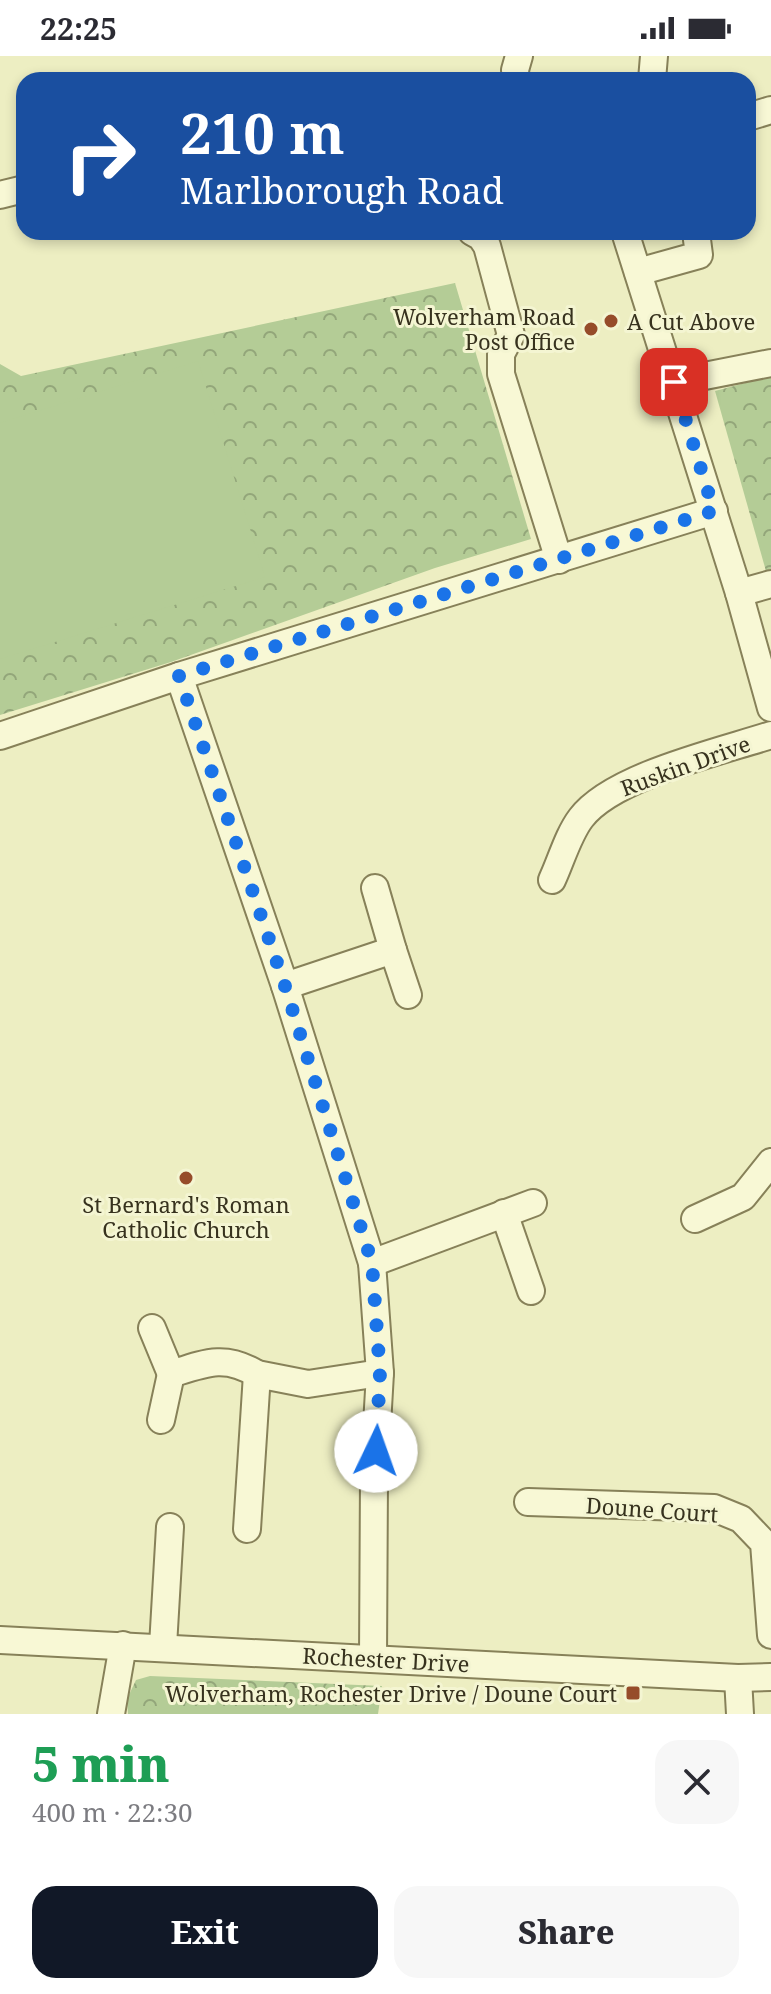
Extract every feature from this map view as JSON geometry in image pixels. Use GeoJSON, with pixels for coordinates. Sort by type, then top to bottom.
{"type":"FeatureCollection","features":[{"type":"Feature","properties":{"kind":"street"},"geometry":{"type":"LineString","coordinates":[[483,240],[511,335],[501,354],[501,374],[559,560]]}},
{"type":"Feature","properties":{"kind":"street"},"geometry":{"type":"LineString","coordinates":[[628,240],[714,511],[771,708]]}},
{"type":"Feature","properties":{"kind":"street"},"geometry":{"type":"LineString","coordinates":[[638,272],[699,255],[697,240]]}},
{"type":"Feature","properties":{"kind":"street"},"geometry":{"type":"LineString","coordinates":[[674,382],[771,363]]}},
{"type":"Feature","properties":{"kind":"street"},"geometry":{"type":"LineString","coordinates":[[0,736],[179,676],[714,511]]}},
{"type":"Feature","properties":{"kind":"street"},"geometry":{"type":"LineString","coordinates":[[739,593],[771,584]]}},
{"type":"Feature","properties":{"kind":"street"},"geometry":{"type":"LineString","coordinates":[[179,676],[285,986],[372,1263],[380,1373],[374,1477],[373,1659]]}},
{"type":"Feature","properties":{"kind":"street","name":"Ruskin Drive"},"geometry":{"type":"LineString","coordinates":[[552,880],[579,820],[608,793],[632,781],[771,735]]}},
{"type":"Feature","properties":{"kind":"street"},"geometry":{"type":"LineString","coordinates":[[375,888],[408,995]]}},
{"type":"Feature","properties":{"kind":"street"},"geometry":{"type":"LineString","coordinates":[[285,986],[393,950]]}},
{"type":"Feature","properties":{"kind":"street"},"geometry":{"type":"LineString","coordinates":[[695,1219],[743,1197],[771,1162]]}},
{"type":"Feature","properties":{"kind":"street"},"geometry":{"type":"LineString","coordinates":[[372,1263],[533,1203]]}},
{"type":"Feature","properties":{"kind":"street"},"geometry":{"type":"LineString","coordinates":[[504,1213],[531,1291]]}},
{"type":"Feature","properties":{"kind":"street"},"geometry":{"type":"LineString","coordinates":[[152,1328],[171,1374],[161,1420]]}},
{"type":"Feature","properties":{"kind":"street"},"geometry":{"type":"LineString","coordinates":[[171,1374],[222,1361],[240,1364],[257,1374],[308,1384],[380,1373]]}},
{"type":"Feature","properties":{"kind":"street"},"geometry":{"type":"LineString","coordinates":[[247,1529],[257,1374]]}},
{"type":"Feature","properties":{"kind":"street","name":"Doune Court"},"geometry":{"type":"LineString","coordinates":[[528,1502],[714,1508],[741,1519],[768,1542],[771,1635]]}},
{"type":"Feature","properties":{"kind":"street"},"geometry":{"type":"LineString","coordinates":[[163,1646],[170,1527]]}},
{"type":"Feature","properties":{"kind":"street","name":"Rochester Drive"},"geometry":{"type":"LineString","coordinates":[[0,1640],[738,1678],[771,1677]]}},
{"type":"Feature","properties":{"kind":"street"},"geometry":{"type":"LineString","coordinates":[[111,1714],[123,1645]]}},
{"type":"Feature","properties":{"kind":"street"},"geometry":{"type":"LineString","coordinates":[[738,1678],[740,1714]]}},
{"type":"Feature","properties":{"kind":"green space"},"geometry":{"type":"Polygon","coordinates":[[[455,283],[531,539],[435,568],[171,662],[0,715],[0,364],[21,376],[455,283]]]}},
{"type":"Feature","properties":{"kind":"green space"},"geometry":{"type":"Polygon","coordinates":[[[198,361],[265,577],[0,659],[0,423],[198,361]]]}},
{"type":"Feature","properties":{"kind":"green space"},"geometry":{"type":"Polygon","coordinates":[[[771,376],[771,569],[766,571],[715,391],[771,376]]]}},
{"type":"Feature","properties":{"kind":"green space"},"geometry":{"type":"Polygon","coordinates":[[[150,1676],[382,1686],[378,1714],[128,1714],[127,1699],[136,1680],[150,1676]]]}},
{"type":"Feature","properties":{"kind":"place","name":"A Cut Above"},"geometry":{"type":"Point","coordinates":[611,321]}},
{"type":"Feature","properties":{"kind":"place","name":"Wolverham Road Post Office"},"geometry":{"type":"Point","coordinates":[591,329]}},
{"type":"Feature","properties":{"kind":"place","name":"St Bernard's Roman Catholic Church"},"geometry":{"type":"Point","coordinates":[186,1178]}},
{"type":"Feature","properties":{"kind":"place","name":"Wolverham, Rochester Drive / Doune Court"},"geometry":{"type":"Point","coordinates":[633,1693]}},
{"type":"Feature","properties":{"kind":"route"},"geometry":{"type":"LineString","coordinates":[[376,1451],[380,1373],[372,1263],[285,986],[179,676],[714,511],[674,382]]}}]}
